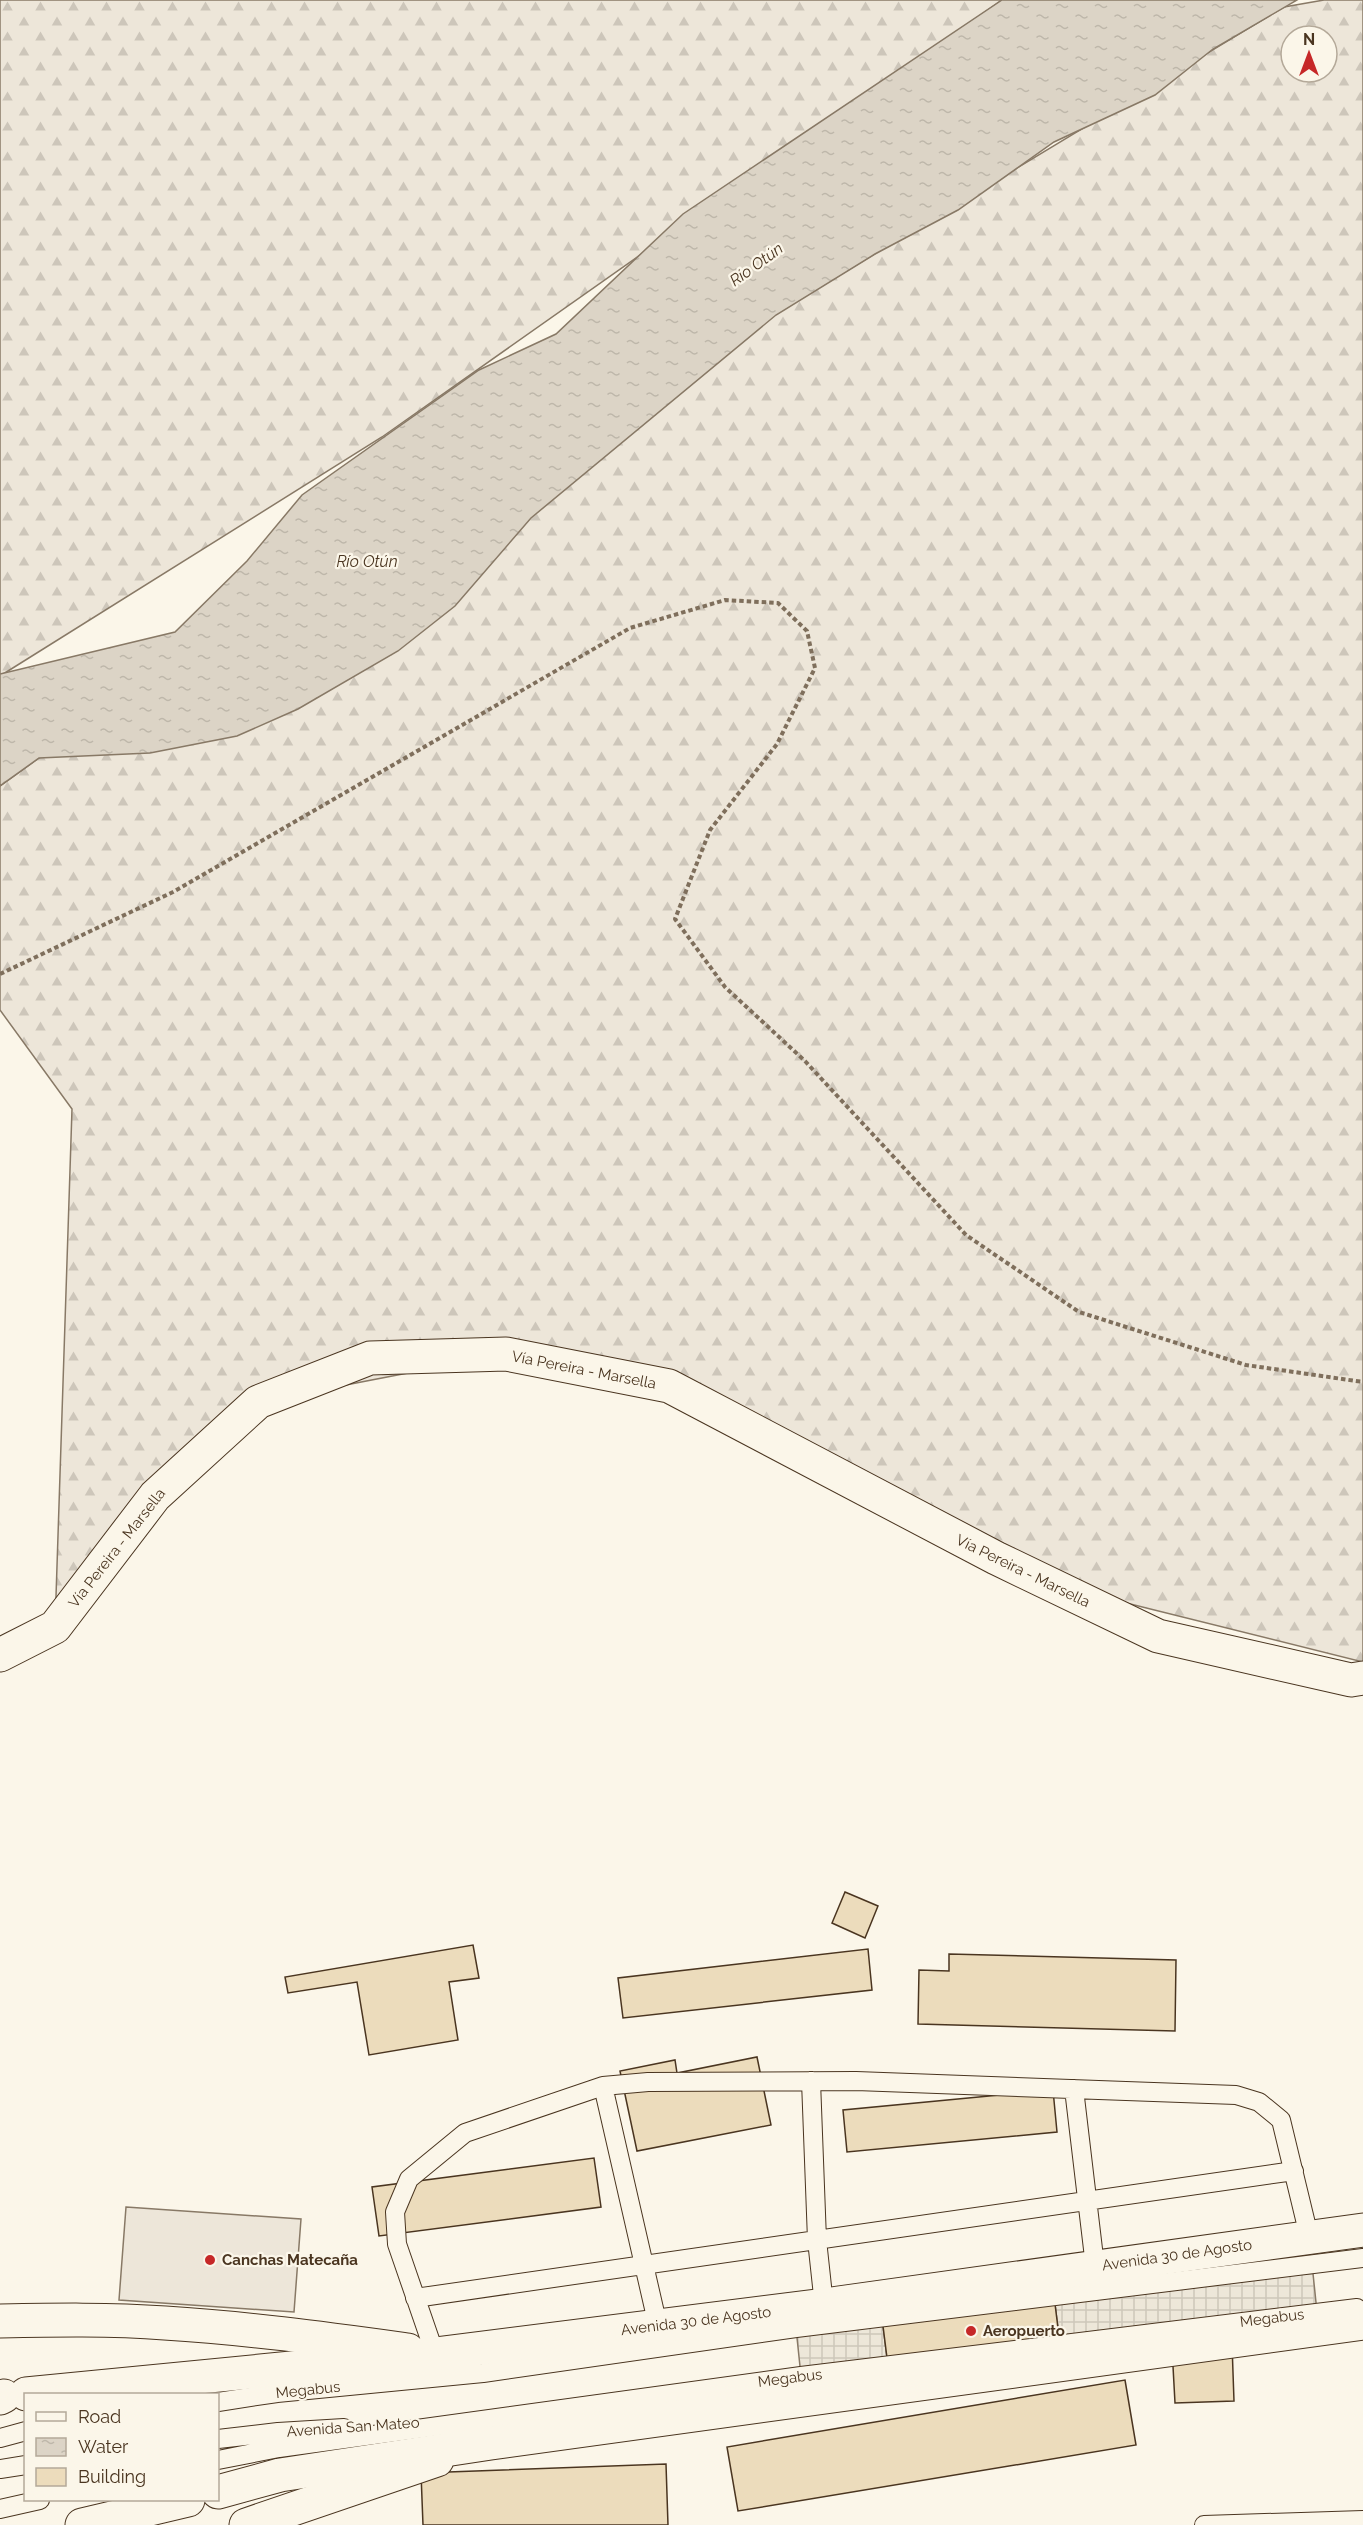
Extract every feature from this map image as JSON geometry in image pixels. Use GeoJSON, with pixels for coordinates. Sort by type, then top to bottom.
{"type":"FeatureCollection","features":[{"type":"Feature","properties":{"kind":"main road","name":"Vía Pereira - Marsella"},"geometry":{"type":"LineString","coordinates":[[0,1655],[55,1626],[155,1496],[258,1402],[370,1358],[506,1354],[669,1386],[996,1558],[1158,1636],[1351,1680],[1363,1678]]}},
{"type":"Feature","properties":{"kind":"main road","name":"Avenida 30 de Agosto"},"geometry":{"type":"LineString","coordinates":[[41,2393],[435,2354],[824,2305],[1363,2230]]}},
{"type":"Feature","properties":{"kind":"main road"},"geometry":{"type":"LineString","coordinates":[[0,2321],[68,2319],[165,2323],[274,2332],[435,2354]]}},
{"type":"Feature","properties":{"kind":"main road"},"geometry":{"type":"LineString","coordinates":[[219,2492],[280,2475],[489,2431],[1363,2323]]}},
{"type":"Feature","properties":{"kind":"main road"},"geometry":{"type":"LineString","coordinates":[[246,2525],[489,2431]]}},
{"type":"Feature","properties":{"kind":"main road"},"geometry":{"type":"LineString","coordinates":[[82,2525],[180,2501]]}},
{"type":"Feature","properties":{"kind":"lane"},"geometry":{"type":"LineString","coordinates":[[811,2081],[817,2240],[824,2305]]}},
{"type":"Feature","properties":{"kind":"lane"},"geometry":{"type":"LineString","coordinates":[[435,2354],[397,2244],[395,2212],[409,2179],[465,2133],[603,2086],[648,2082],[811,2081],[1236,2096],[1259,2102],[1281,2120],[1309,2236]]}},
{"type":"Feature","properties":{"kind":"lane"},"geometry":{"type":"LineString","coordinates":[[603,2086],[658,2326]]}},
{"type":"Feature","properties":{"kind":"lane"},"geometry":{"type":"LineString","coordinates":[[1074,2089],[1095,2266]]}},
{"type":"Feature","properties":{"kind":"lane"},"geometry":{"type":"LineString","coordinates":[[415,2298],[1294,2171]]}},
{"type":"Feature","properties":{"kind":"lane","name":"Megabus"},"geometry":{"type":"LineString","coordinates":[[219,2402],[277,2393],[483,2373],[796,2328],[1363,2258]]}},
{"type":"Feature","properties":{"kind":"lane","name":"Megabus"},"geometry":{"type":"LineString","coordinates":[[219,2460],[279,2448],[489,2431],[801,2376],[1363,2307]]}},
{"type":"Feature","properties":{"kind":"lane"},"geometry":{"type":"LineString","coordinates":[[0,2431],[24,2430]]}},
{"type":"Feature","properties":{"kind":"lane"},"geometry":{"type":"LineString","coordinates":[[0,2438],[24,2431]]}},
{"type":"Feature","properties":{"kind":"lane","name":"Avenida San Mateo"},"geometry":{"type":"LineString","coordinates":[[219,2439],[278,2432],[489,2431]]}},
{"type":"Feature","properties":{"kind":"lane"},"geometry":{"type":"LineString","coordinates":[[0,2469],[24,2465]]}},
{"type":"Feature","properties":{"kind":"lane"},"geometry":{"type":"LineString","coordinates":[[0,2509],[32,2501]]}},
{"type":"Feature","properties":{"kind":"lane"},"geometry":{"type":"LineString","coordinates":[[1204,2525],[1363,2520]]}},
{"type":"Feature","properties":{"kind":"path"},"geometry":{"type":"LineString","coordinates":[[0,974],[173,892],[630,628],[724,600],[778,603],[807,631],[815,668],[777,744],[710,830],[675,919],[725,987],[805,1061],[966,1236],[1079,1312],[1246,1365],[1363,1382]]}},
{"type":"Feature","properties":{"kind":"green space"},"geometry":{"type":"Polygon","coordinates":[[[0,0],[1002,0],[382,437],[0,676],[0,0]]]}},
{"type":"Feature","properties":{"kind":"green space"},"geometry":{"type":"Polygon","coordinates":[[[1324,0],[1363,0],[1363,1662],[1046,1583],[732,1420],[506,1354],[258,1402],[55,1627],[72,1109],[0,1010],[0,786],[39,758],[1284,7],[1324,0]]]}},
{"type":"Feature","properties":{"kind":"green space","name":"Canchas Matecaña"},"geometry":{"type":"Polygon","coordinates":[[[126,2207],[301,2219],[294,2312],[119,2300],[126,2207]]]}},
{"type":"Feature","properties":{"kind":"shaded area"},"geometry":{"type":"Polygon","coordinates":[[[1312,2264],[1317,2312],[1060,2344],[1054,2296],[1312,2264]]]}},
{"type":"Feature","properties":{"kind":"shaded area"},"geometry":{"type":"Polygon","coordinates":[[[882,2318],[888,2366],[801,2376],[796,2328],[882,2318]]]}},
{"type":"Feature","properties":{"kind":"water","name":"Río Otún"},"geometry":{"type":"Polygon","coordinates":[[[1002,0],[1297,0],[1213,49],[1155,95],[1054,142],[958,210],[875,254],[776,315],[531,518],[455,606],[398,651],[298,709],[237,736],[150,753],[39,758],[0,786],[0,674],[175,632],[247,561],[302,495],[479,370],[556,334],[683,214],[1002,0]]]}},
{"type":"Feature","properties":{"kind":"building"},"geometry":{"type":"Polygon","coordinates":[[[845,1892],[878,1906],[865,1938],[832,1923],[845,1892]]]}},
{"type":"Feature","properties":{"kind":"building"},"geometry":{"type":"Polygon","coordinates":[[[473,1945],[479,1978],[449,1982],[458,2040],[369,2055],[357,1982],[288,1993],[285,1977],[473,1945]]]}},
{"type":"Feature","properties":{"kind":"building"},"geometry":{"type":"Polygon","coordinates":[[[868,1949],[872,1990],[623,2018],[618,1978],[868,1949]]]}},
{"type":"Feature","properties":{"kind":"building"},"geometry":{"type":"Polygon","coordinates":[[[949,1954],[1176,1960],[1175,2031],[918,2024],[919,1970],[949,1971],[949,1954]]]}},
{"type":"Feature","properties":{"kind":"building"},"geometry":{"type":"Polygon","coordinates":[[[757,2057],[771,2125],[637,2151],[620,2071],[675,2060],[677,2073],[757,2057]]]}},
{"type":"Feature","properties":{"kind":"building"},"geometry":{"type":"Polygon","coordinates":[[[1053,2090],[1057,2132],[847,2152],[843,2110],[1053,2090]]]}},
{"type":"Feature","properties":{"kind":"building"},"geometry":{"type":"Polygon","coordinates":[[[594,2158],[601,2207],[379,2236],[372,2187],[594,2158]]]}},
{"type":"Feature","properties":{"kind":"building","name":"Aeropuerto"},"geometry":{"type":"Polygon","coordinates":[[[1054,2296],[1060,2344],[888,2366],[882,2318],[1054,2296]]]}},
{"type":"Feature","properties":{"kind":"building"},"geometry":{"type":"Polygon","coordinates":[[[1232,2344],[1234,2401],[1175,2403],[1172,2348],[1232,2344]]]}},
{"type":"Feature","properties":{"kind":"building"},"geometry":{"type":"Polygon","coordinates":[[[1125,2380],[1136,2445],[738,2511],[727,2447],[1125,2380]]]}},
{"type":"Feature","properties":{"kind":"building"},"geometry":{"type":"Polygon","coordinates":[[[666,2464],[668,2525],[423,2525],[421,2473],[666,2464]]]}},
{"type":"Feature","properties":{"kind":"place","name":"Canchas Matecaña"},"geometry":{"type":"Point","coordinates":[210,2260]}},
{"type":"Feature","properties":{"kind":"place","name":"Aeropuerto"},"geometry":{"type":"Point","coordinates":[971,2331]}}]}
